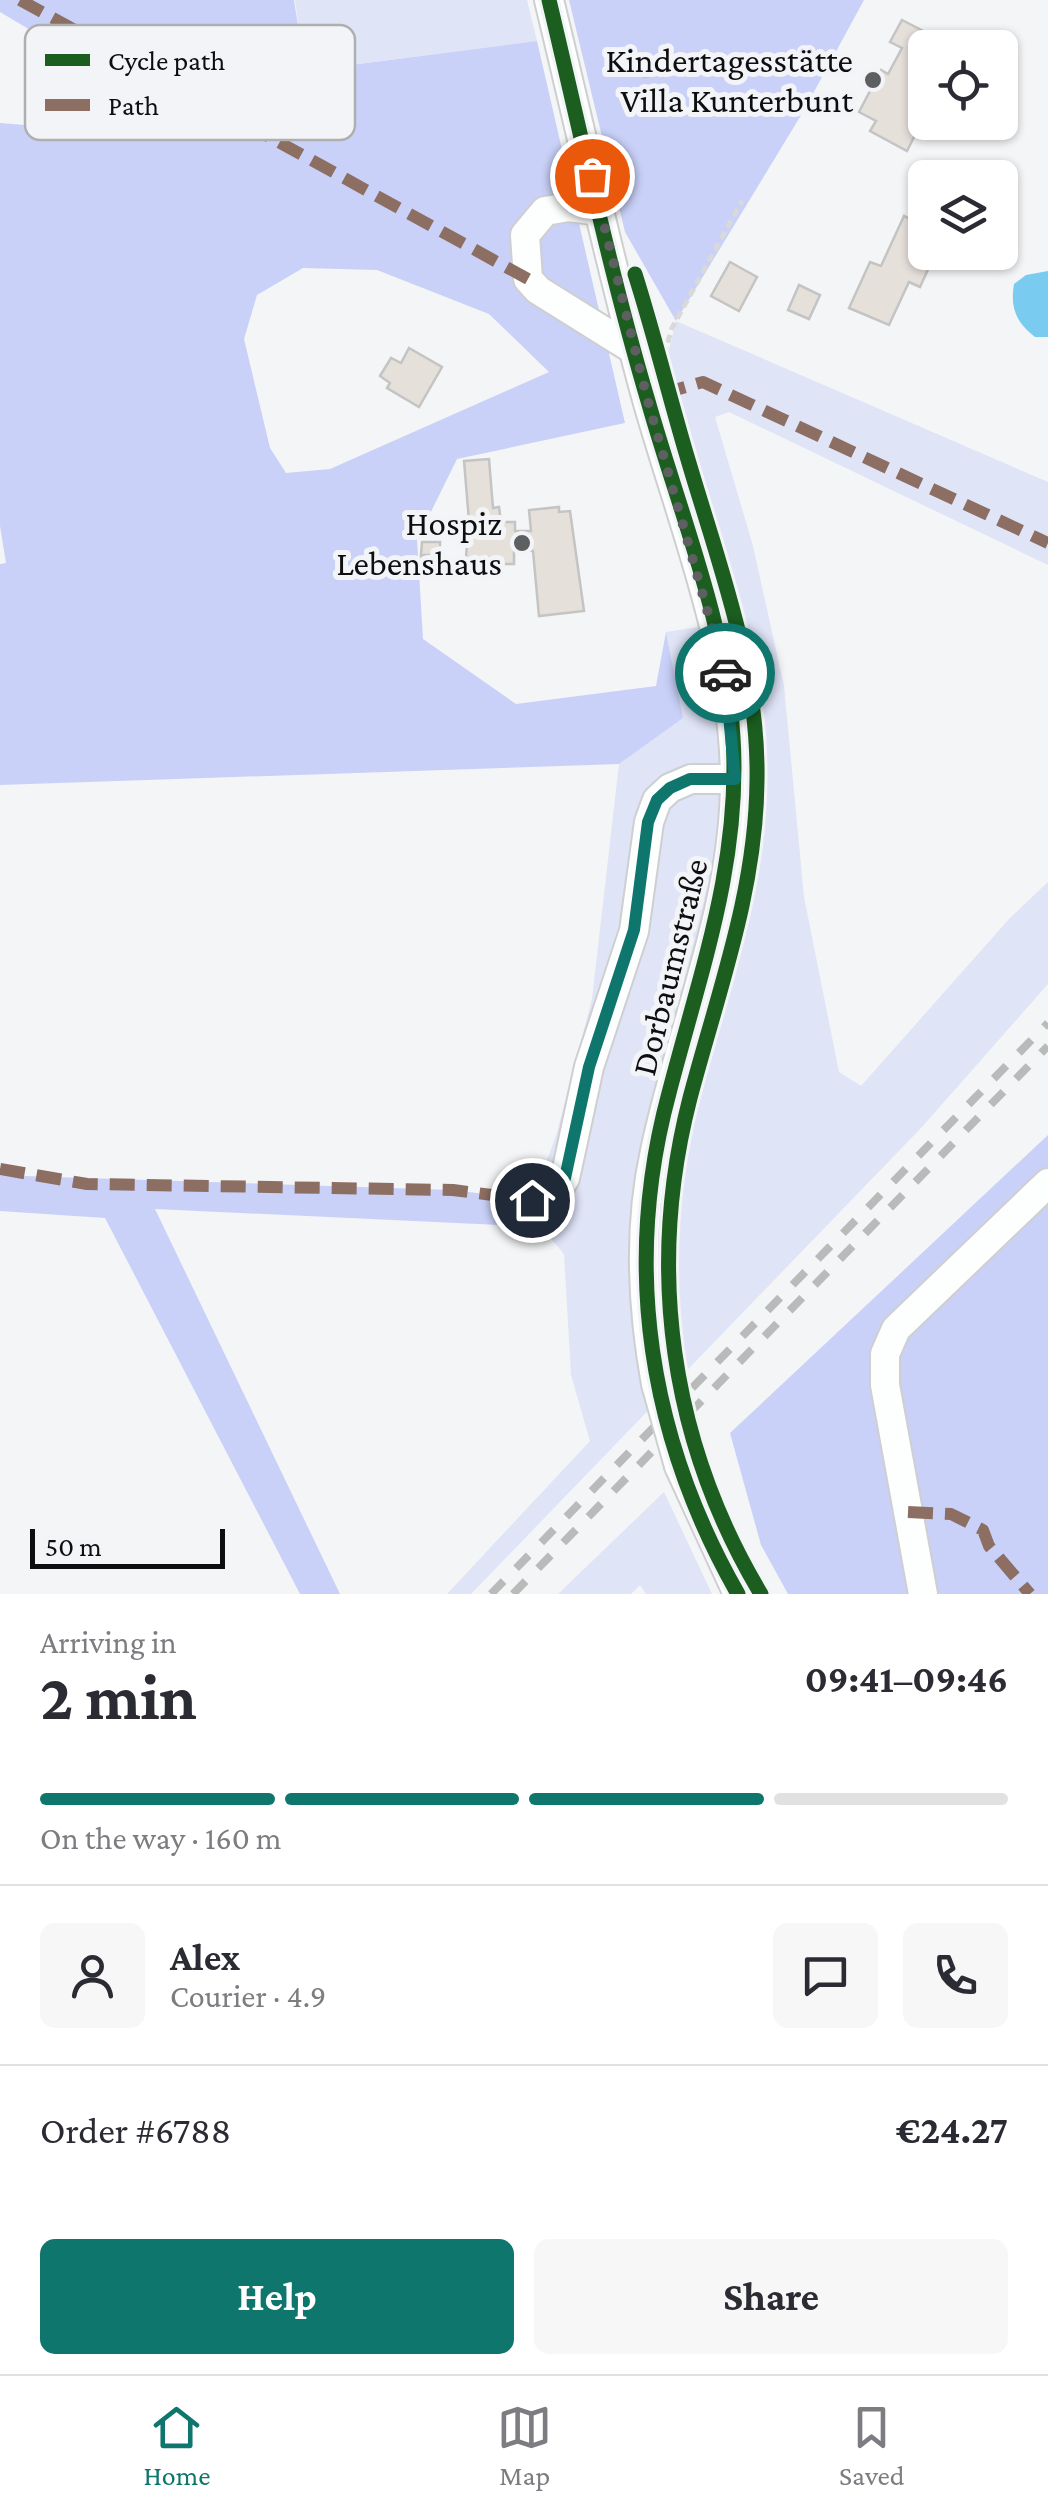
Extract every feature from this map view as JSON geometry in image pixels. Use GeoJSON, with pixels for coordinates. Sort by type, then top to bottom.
{"type":"FeatureCollection","features":[{"type":"Feature","properties":{"kind":"street","name":"Dorbaumstraße"},"geometry":{"type":"LineString","coordinates":[[549,0],[634,350],[711,612],[726,677],[735,779],[732,840],[720,912],[669,1092],[647,1202],[644,1292],[656,1384],[679,1466],[738,1594]]}},
{"type":"Feature","properties":{"kind":"street"},"geometry":{"type":"LineString","coordinates":[[600,212],[570,207],[545,211],[525,235],[528,278],[634,350]]}},
{"type":"Feature","properties":{"kind":"street"},"geometry":{"type":"LineString","coordinates":[[532,1200],[552,1200],[565,1178],[589,1067],[634,930],[648,822],[657,800],[670,788],[690,779],[735,779]]}},
{"type":"Feature","properties":{"kind":"street"},"geometry":{"type":"LineString","coordinates":[[923,1594],[886,1385],[885,1354],[896,1329],[913,1309],[990,1243],[1048,1183]]}},
{"type":"Feature","properties":{"kind":"path"},"geometry":{"type":"LineString","coordinates":[[662,362],[672,328],[742,200]]}},
{"type":"Feature","properties":{"kind":"shaded area"},"geometry":{"type":"Polygon","coordinates":[[[0,0],[294,0],[298,25],[25,25],[0,12],[0,0]]]}},
{"type":"Feature","properties":{"kind":"shaded area"},"geometry":{"type":"Polygon","coordinates":[[[295,0],[527,0],[537,41],[355,64],[355,25],[298,25],[295,0]]]}},
{"type":"Feature","properties":{"kind":"shaded area"},"geometry":{"type":"Polygon","coordinates":[[[569,0],[864,0],[803,112],[676,321],[625,232],[569,0]]]}},
{"type":"Feature","properties":{"kind":"shaded area"},"geometry":{"type":"Polygon","coordinates":[[[537,41],[625,423],[457,459],[417,540],[423,639],[516,704],[656,686],[666,632],[683,718],[619,764],[0,785],[0,564],[6,563],[0,526],[0,123],[25,125],[25,140],[355,140],[355,65],[537,41]],[[303,268],[257,295],[244,339],[270,448],[286,473],[330,469],[549,372],[489,314],[377,270],[303,268]]]}},
{"type":"Feature","properties":{"kind":"shaded area"},"geometry":{"type":"Polygon","coordinates":[[[1048,271],[1048,337],[1035,337],[1016,314],[1014,284],[1026,275],[1048,271]]]}},
{"type":"Feature","properties":{"kind":"shaded area"},"geometry":{"type":"Polygon","coordinates":[[[676,321],[1048,482],[1048,565],[729,412],[715,417],[753,546],[784,686],[804,897],[839,1072],[861,1086],[1009,919],[1048,882],[1048,984],[922,1127],[471,1594],[447,1594],[590,1441],[571,1375],[564,1254],[541,1227],[532,1200],[556,1136],[592,999],[619,764],[682,718],[666,632],[742,620],[665,366],[676,321]]]}},
{"type":"Feature","properties":{"kind":"shaded area"},"geometry":{"type":"Polygon","coordinates":[[[1048,1135],[1048,1594],[788,1594],[761,1545],[730,1433],[1048,1135]]]}},
{"type":"Feature","properties":{"kind":"shaded area"},"geometry":{"type":"Polygon","coordinates":[[[0,1170],[25,1176],[453,1190],[532,1200],[541,1227],[155,1209],[340,1594],[300,1594],[105,1218],[0,1211],[0,1170]]]}},
{"type":"Feature","properties":{"kind":"shaded area"},"geometry":{"type":"Polygon","coordinates":[[[664,1492],[712,1594],[646,1594],[640,1585],[631,1594],[558,1594],[664,1492]]]}},
{"type":"Feature","properties":{"kind":"building"},"geometry":{"type":"Polygon","coordinates":[[[902,20],[921,30],[908,30],[908,140],[912,140],[907,151],[870,131],[876,121],[859,112],[881,70],[888,74],[902,48],[890,42],[902,20]]]}},
{"type":"Feature","properties":{"kind":"building"},"geometry":{"type":"Polygon","coordinates":[[[654,63],[656,75],[644,77],[642,65],[654,63]]]}},
{"type":"Feature","properties":{"kind":"building"},"geometry":{"type":"Polygon","coordinates":[[[904,216],[908,218],[908,270],[928,270],[920,287],[909,282],[889,325],[849,308],[870,262],[881,266],[904,216]]]}},
{"type":"Feature","properties":{"kind":"building"},"geometry":{"type":"Polygon","coordinates":[[[730,262],[757,277],[739,311],[711,296],[730,262]]]}},
{"type":"Feature","properties":{"kind":"building"},"geometry":{"type":"Polygon","coordinates":[[[799,285],[820,295],[809,319],[788,310],[799,285]]]}},
{"type":"Feature","properties":{"kind":"building"},"geometry":{"type":"Polygon","coordinates":[[[409,348],[442,367],[419,407],[387,388],[390,383],[380,376],[391,358],[401,363],[409,348]]]}},
{"type":"Feature","properties":{"kind":"building","name":"Hospiz Lebenshaus"},"geometry":{"type":"Polygon","coordinates":[[[489,459],[493,508],[499,507],[501,522],[515,522],[515,531],[531,531],[529,510],[559,507],[559,512],[570,511],[584,611],[539,616],[533,551],[514,550],[514,564],[495,564],[495,558],[466,557],[469,521],[464,461],[489,459]]]}},
{"type":"Feature","properties":{"kind":"building"},"geometry":{"type":"Polygon","coordinates":[[[422,542],[440,542],[440,555],[421,555],[422,542]]]}},
{"type":"Feature","properties":{"kind":"building"},"geometry":{"type":"Polygon","coordinates":[[[421,555],[440,555],[439,572],[421,572],[421,555]]]}},
{"type":"Feature","properties":{"kind":"railway"},"geometry":{"type":"LineString","coordinates":[[491,1594],[1048,1023]]}},
{"type":"Feature","properties":{"kind":"railway"},"geometry":{"type":"LineString","coordinates":[[513,1594],[1048,1046]]}},
{"type":"Feature","properties":{"kind":"marked path"},"geometry":{"type":"LineString","coordinates":[[20,0],[66,25]]}},
{"type":"Feature","properties":{"kind":"marked path"},"geometry":{"type":"LineString","coordinates":[[275,140],[528,279]]}},
{"type":"Feature","properties":{"kind":"marked path"},"geometry":{"type":"LineString","coordinates":[[661,394],[703,382],[1048,543]]}},
{"type":"Feature","properties":{"kind":"marked path"},"geometry":{"type":"LineString","coordinates":[[0,1169],[87,1184],[453,1190],[532,1200]]}},
{"type":"Feature","properties":{"kind":"marked path"},"geometry":{"type":"LineString","coordinates":[[908,1512],[951,1514],[983,1530],[989,1546],[1030,1594]]}},
{"type":"Feature","properties":{"kind":"cycle path"},"geometry":{"type":"LineString","coordinates":[[549,0],[621,302],[711,610],[729,694],[734,784],[731,829],[716,917],[655,1158],[647,1223],[647,1287],[652,1350],[683,1474],[738,1594]]}},
{"type":"Feature","properties":{"kind":"cycle path"},"geometry":{"type":"LineString","coordinates":[[635,274],[725,580],[745,659],[756,739],[757,781],[750,862],[734,941],[690,1098],[677,1162],[669,1290],[675,1353],[687,1415],[705,1476],[730,1536],[761,1594]]}},
{"type":"Feature","properties":{"kind":"way so far"},"geometry":{"type":"LineString","coordinates":[[592,176],[647,398],[711,612],[725,673]]}},
{"type":"Feature","properties":{"kind":"place","name":"Kindertagesstätte Villa Kunterbunt"},"geometry":{"type":"Point","coordinates":[873,80]}},
{"type":"Feature","properties":{"kind":"place","name":"Hospiz Lebenshaus"},"geometry":{"type":"Point","coordinates":[522,543]}},
{"type":"Feature","properties":{"kind":"route"},"geometry":{"type":"LineString","coordinates":[[532,1200],[552,1200],[565,1178],[589,1067],[634,930],[648,822],[657,800],[670,788],[690,779],[735,779],[725,673]]}}]}
